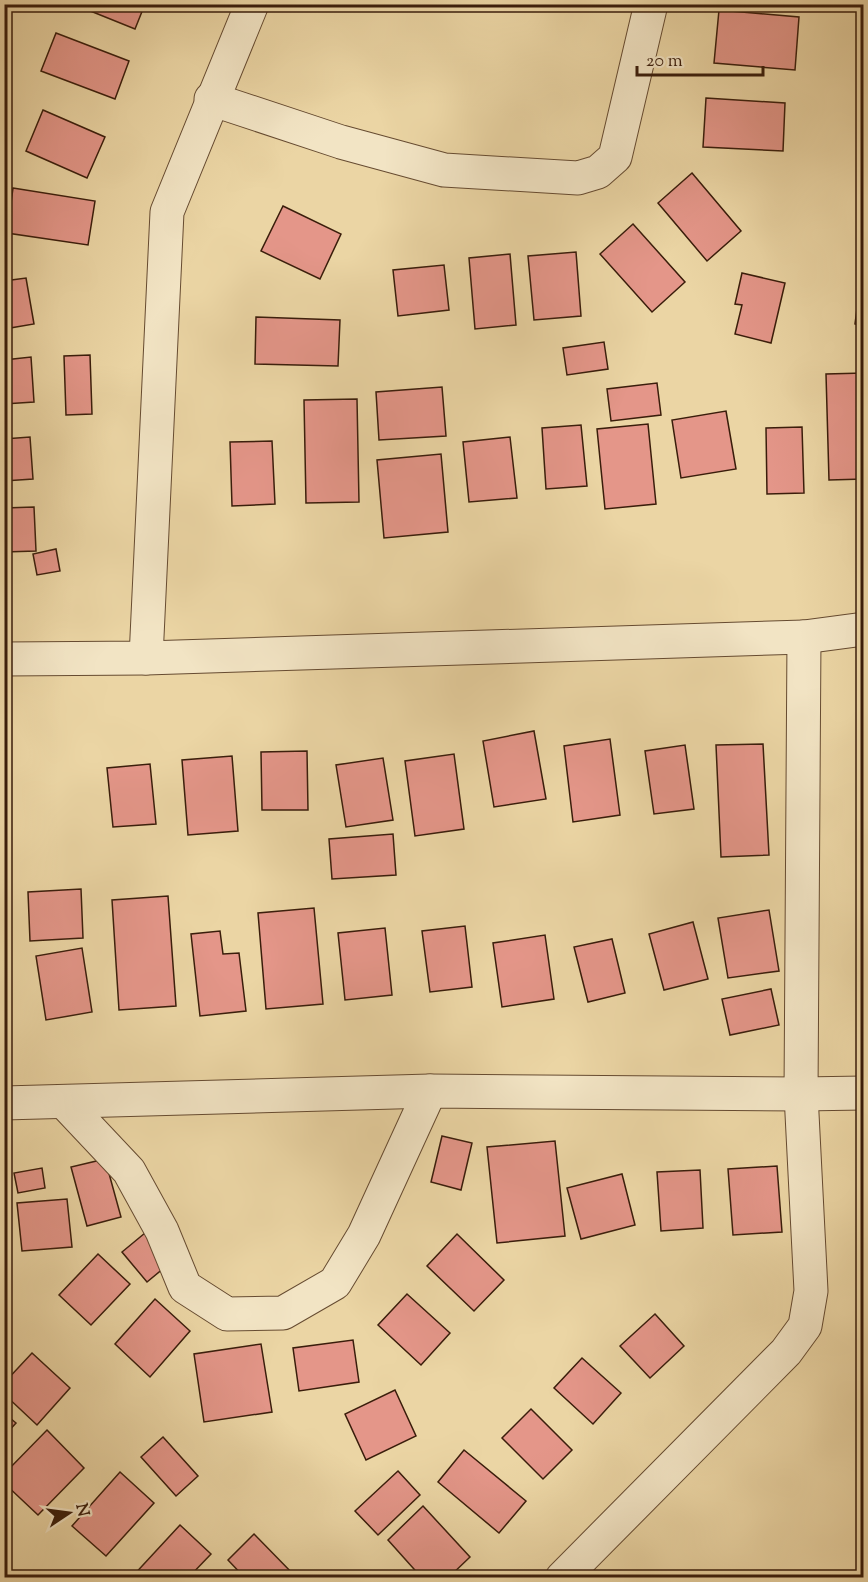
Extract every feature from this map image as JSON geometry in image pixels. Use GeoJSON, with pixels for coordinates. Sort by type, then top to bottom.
{"type":"FeatureCollection","features":[{"type":"Feature","properties":{"kind":"street"},"geometry":{"type":"LineString","coordinates":[[146,658],[167,212],[211,99],[252,4]]}},
{"type":"Feature","properties":{"kind":"street"},"geometry":{"type":"LineString","coordinates":[[211,99],[341,142],[444,170],[578,178],[598,172],[615,157],[651,4]]}},
{"type":"Feature","properties":{"kind":"street"},"geometry":{"type":"LineString","coordinates":[[4,659],[146,658],[804,637],[864,629]]}},
{"type":"Feature","properties":{"kind":"street"},"geometry":{"type":"LineString","coordinates":[[562,1578],[786,1352],[805,1326],[811,1291],[801,1094],[804,637]]}},
{"type":"Feature","properties":{"kind":"street"},"geometry":{"type":"LineString","coordinates":[[63,1102],[129,1171],[162,1231],[185,1287],[227,1314],[283,1312],[335,1283],[364,1235],[430,1091]]}},
{"type":"Feature","properties":{"kind":"street"},"geometry":{"type":"LineString","coordinates":[[4,1103],[430,1091],[864,1093]]}},
{"type":"Feature","properties":{"kind":"building"},"geometry":{"type":"Polygon","coordinates":[[[73,4],[145,4],[135,29],[73,4]]]}},
{"type":"Feature","properties":{"kind":"building"},"geometry":{"type":"Polygon","coordinates":[[[719,10],[799,17],[795,70],[714,63],[719,10]]]}},
{"type":"Feature","properties":{"kind":"building"},"geometry":{"type":"Polygon","coordinates":[[[56,33],[129,61],[115,99],[41,71],[56,33]]]}},
{"type":"Feature","properties":{"kind":"building"},"geometry":{"type":"Polygon","coordinates":[[[706,98],[785,103],[783,151],[703,147],[706,98]]]}},
{"type":"Feature","properties":{"kind":"building"},"geometry":{"type":"Polygon","coordinates":[[[43,110],[105,137],[87,178],[26,151],[43,110]]]}},
{"type":"Feature","properties":{"kind":"building"},"geometry":{"type":"Polygon","coordinates":[[[692,173],[741,231],[707,261],[658,203],[692,173]]]}},
{"type":"Feature","properties":{"kind":"building"},"geometry":{"type":"Polygon","coordinates":[[[13,188],[95,201],[88,245],[7,233],[13,188]]]}},
{"type":"Feature","properties":{"kind":"building"},"geometry":{"type":"Polygon","coordinates":[[[283,206],[341,234],[320,279],[261,251],[283,206]]]}},
{"type":"Feature","properties":{"kind":"building"},"geometry":{"type":"Polygon","coordinates":[[[633,224],[685,282],[652,312],[600,254],[633,224]]]}},
{"type":"Feature","properties":{"kind":"building"},"geometry":{"type":"Polygon","coordinates":[[[576,252],[581,316],[534,320],[528,256],[576,252]]]}},
{"type":"Feature","properties":{"kind":"building"},"geometry":{"type":"Polygon","coordinates":[[[510,254],[516,325],[475,329],[469,258],[510,254]]]}},
{"type":"Feature","properties":{"kind":"building"},"geometry":{"type":"Polygon","coordinates":[[[444,265],[449,310],[398,316],[393,270],[444,265]]]}},
{"type":"Feature","properties":{"kind":"building"},"geometry":{"type":"Polygon","coordinates":[[[742,273],[785,283],[771,343],[735,334],[742,305],[735,304],[742,273]]]}},
{"type":"Feature","properties":{"kind":"building"},"geometry":{"type":"Polygon","coordinates":[[[26,278],[34,324],[4,329],[4,281],[26,278]]]}},
{"type":"Feature","properties":{"kind":"building"},"geometry":{"type":"Polygon","coordinates":[[[861,279],[864,279],[864,326],[855,324],[861,279]]]}},
{"type":"Feature","properties":{"kind":"building"},"geometry":{"type":"Polygon","coordinates":[[[256,317],[340,320],[338,366],[255,364],[256,317]]]}},
{"type":"Feature","properties":{"kind":"building"},"geometry":{"type":"Polygon","coordinates":[[[604,342],[608,369],[567,375],[563,348],[604,342]]]}},
{"type":"Feature","properties":{"kind":"building"},"geometry":{"type":"Polygon","coordinates":[[[90,355],[92,414],[66,415],[64,356],[90,355]]]}},
{"type":"Feature","properties":{"kind":"building"},"geometry":{"type":"Polygon","coordinates":[[[31,357],[34,402],[4,404],[4,360],[31,357]]]}},
{"type":"Feature","properties":{"kind":"building"},"geometry":{"type":"Polygon","coordinates":[[[864,373],[864,479],[829,480],[826,374],[864,373]]]}},
{"type":"Feature","properties":{"kind":"building"},"geometry":{"type":"Polygon","coordinates":[[[657,383],[661,415],[611,421],[607,389],[657,383]]]}},
{"type":"Feature","properties":{"kind":"building"},"geometry":{"type":"Polygon","coordinates":[[[442,387],[446,436],[379,440],[376,392],[442,387]]]}},
{"type":"Feature","properties":{"kind":"building"},"geometry":{"type":"Polygon","coordinates":[[[357,399],[359,502],[306,503],[304,400],[357,399]]]}},
{"type":"Feature","properties":{"kind":"building"},"geometry":{"type":"Polygon","coordinates":[[[726,411],[736,469],[681,478],[672,420],[726,411]]]}},
{"type":"Feature","properties":{"kind":"building"},"geometry":{"type":"Polygon","coordinates":[[[648,424],[656,504],[605,509],[597,429],[648,424]]]}},
{"type":"Feature","properties":{"kind":"building"},"geometry":{"type":"Polygon","coordinates":[[[581,425],[587,486],[546,489],[542,428],[581,425]]]}},
{"type":"Feature","properties":{"kind":"building"},"geometry":{"type":"Polygon","coordinates":[[[802,427],[804,493],[767,494],[766,428],[802,427]]]}},
{"type":"Feature","properties":{"kind":"building"},"geometry":{"type":"Polygon","coordinates":[[[30,437],[33,479],[4,481],[4,439],[30,437]]]}},
{"type":"Feature","properties":{"kind":"building"},"geometry":{"type":"Polygon","coordinates":[[[510,437],[517,498],[469,502],[463,442],[510,437]]]}},
{"type":"Feature","properties":{"kind":"building"},"geometry":{"type":"Polygon","coordinates":[[[272,441],[275,504],[232,506],[230,442],[272,441]]]}},
{"type":"Feature","properties":{"kind":"building"},"geometry":{"type":"Polygon","coordinates":[[[441,454],[448,532],[384,538],[377,460],[441,454]]]}},
{"type":"Feature","properties":{"kind":"building"},"geometry":{"type":"Polygon","coordinates":[[[34,507],[36,551],[4,552],[4,508],[34,507]]]}},
{"type":"Feature","properties":{"kind":"building"},"geometry":{"type":"Polygon","coordinates":[[[56,549],[60,571],[37,575],[33,554],[56,549]]]}},
{"type":"Feature","properties":{"kind":"building"},"geometry":{"type":"Polygon","coordinates":[[[534,731],[546,799],[494,807],[483,741],[534,731]]]}},
{"type":"Feature","properties":{"kind":"building"},"geometry":{"type":"Polygon","coordinates":[[[610,739],[620,815],[573,822],[564,746],[610,739]]]}},
{"type":"Feature","properties":{"kind":"building"},"geometry":{"type":"Polygon","coordinates":[[[763,744],[769,855],[721,857],[716,745],[763,744]]]}},
{"type":"Feature","properties":{"kind":"building"},"geometry":{"type":"Polygon","coordinates":[[[685,745],[694,809],[654,814],[645,751],[685,745]]]}},
{"type":"Feature","properties":{"kind":"building"},"geometry":{"type":"Polygon","coordinates":[[[307,751],[308,810],[262,810],[261,752],[307,751]]]}},
{"type":"Feature","properties":{"kind":"building"},"geometry":{"type":"Polygon","coordinates":[[[454,754],[464,829],[415,836],[405,761],[454,754]]]}},
{"type":"Feature","properties":{"kind":"building"},"geometry":{"type":"Polygon","coordinates":[[[232,756],[238,831],[188,835],[182,760],[232,756]]]}},
{"type":"Feature","properties":{"kind":"building"},"geometry":{"type":"Polygon","coordinates":[[[383,758],[393,820],[346,827],[336,765],[383,758]]]}},
{"type":"Feature","properties":{"kind":"building"},"geometry":{"type":"Polygon","coordinates":[[[150,764],[156,824],[113,827],[107,768],[150,764]]]}},
{"type":"Feature","properties":{"kind":"building"},"geometry":{"type":"Polygon","coordinates":[[[393,834],[396,875],[332,879],[329,839],[393,834]]]}},
{"type":"Feature","properties":{"kind":"building"},"geometry":{"type":"Polygon","coordinates":[[[81,889],[83,938],[30,941],[28,892],[81,889]]]}},
{"type":"Feature","properties":{"kind":"building"},"geometry":{"type":"Polygon","coordinates":[[[168,896],[176,1006],[119,1010],[112,900],[168,896]]]}},
{"type":"Feature","properties":{"kind":"building"},"geometry":{"type":"Polygon","coordinates":[[[314,908],[323,1004],[266,1009],[258,913],[314,908]]]}},
{"type":"Feature","properties":{"kind":"building"},"geometry":{"type":"Polygon","coordinates":[[[769,910],[779,971],[728,978],[718,918],[769,910]]]}},
{"type":"Feature","properties":{"kind":"building"},"geometry":{"type":"Polygon","coordinates":[[[693,922],[708,979],[664,990],[649,934],[693,922]]]}},
{"type":"Feature","properties":{"kind":"building"},"geometry":{"type":"Polygon","coordinates":[[[465,926],[472,987],[430,992],[422,931],[465,926]]]}},
{"type":"Feature","properties":{"kind":"building"},"geometry":{"type":"Polygon","coordinates":[[[385,928],[392,995],[345,1000],[338,933],[385,928]]]}},
{"type":"Feature","properties":{"kind":"building"},"geometry":{"type":"Polygon","coordinates":[[[220,931],[223,954],[239,953],[246,1011],[200,1016],[191,934],[220,931]]]}},
{"type":"Feature","properties":{"kind":"building"},"geometry":{"type":"Polygon","coordinates":[[[545,935],[554,999],[502,1007],[493,943],[545,935]]]}},
{"type":"Feature","properties":{"kind":"building"},"geometry":{"type":"Polygon","coordinates":[[[612,939],[625,993],[588,1002],[574,947],[612,939]]]}},
{"type":"Feature","properties":{"kind":"building"},"geometry":{"type":"Polygon","coordinates":[[[82,948],[92,1012],[46,1020],[36,956],[82,948]]]}},
{"type":"Feature","properties":{"kind":"building"},"geometry":{"type":"Polygon","coordinates":[[[771,989],[779,1025],[730,1035],[722,999],[771,989]]]}},
{"type":"Feature","properties":{"kind":"building"},"geometry":{"type":"Polygon","coordinates":[[[442,1136],[472,1143],[461,1190],[431,1182],[442,1136]]]}},
{"type":"Feature","properties":{"kind":"building"},"geometry":{"type":"Polygon","coordinates":[[[555,1141],[565,1236],[497,1243],[487,1147],[555,1141]]]}},
{"type":"Feature","properties":{"kind":"building"},"geometry":{"type":"Polygon","coordinates":[[[105,1159],[121,1217],[87,1226],[71,1167],[105,1159]]]}},
{"type":"Feature","properties":{"kind":"building"},"geometry":{"type":"Polygon","coordinates":[[[777,1166],[782,1232],[733,1235],[728,1169],[777,1166]]]}},
{"type":"Feature","properties":{"kind":"building"},"geometry":{"type":"Polygon","coordinates":[[[42,1168],[45,1188],[18,1193],[14,1173],[42,1168]]]}},
{"type":"Feature","properties":{"kind":"building"},"geometry":{"type":"Polygon","coordinates":[[[700,1170],[703,1228],[661,1231],[657,1172],[700,1170]]]}},
{"type":"Feature","properties":{"kind":"building"},"geometry":{"type":"Polygon","coordinates":[[[622,1174],[635,1225],[581,1239],[567,1188],[622,1174]]]}},
{"type":"Feature","properties":{"kind":"building"},"geometry":{"type":"Polygon","coordinates":[[[67,1199],[72,1247],[22,1251],[17,1203],[67,1199]]]}},
{"type":"Feature","properties":{"kind":"building"},"geometry":{"type":"Polygon","coordinates":[[[145,1233],[170,1263],[147,1282],[122,1252],[145,1233]]]}},
{"type":"Feature","properties":{"kind":"building"},"geometry":{"type":"Polygon","coordinates":[[[457,1234],[504,1280],[474,1311],[427,1266],[457,1234]]]}},
{"type":"Feature","properties":{"kind":"building"},"geometry":{"type":"Polygon","coordinates":[[[98,1254],[130,1284],[91,1325],[59,1295],[98,1254]]]}},
{"type":"Feature","properties":{"kind":"building"},"geometry":{"type":"Polygon","coordinates":[[[407,1294],[450,1333],[421,1365],[378,1325],[407,1294]]]}},
{"type":"Feature","properties":{"kind":"building"},"geometry":{"type":"Polygon","coordinates":[[[155,1299],[190,1331],[150,1377],[115,1344],[155,1299]]]}},
{"type":"Feature","properties":{"kind":"building"},"geometry":{"type":"Polygon","coordinates":[[[655,1314],[684,1346],[650,1378],[620,1346],[655,1314]]]}},
{"type":"Feature","properties":{"kind":"building"},"geometry":{"type":"Polygon","coordinates":[[[353,1340],[359,1382],[299,1391],[293,1348],[353,1340]]]}},
{"type":"Feature","properties":{"kind":"building"},"geometry":{"type":"Polygon","coordinates":[[[261,1344],[272,1412],[204,1422],[194,1354],[261,1344]]]}},
{"type":"Feature","properties":{"kind":"building"},"geometry":{"type":"Polygon","coordinates":[[[32,1353],[70,1388],[37,1425],[4,1394],[4,1383],[32,1353]]]}},
{"type":"Feature","properties":{"kind":"building"},"geometry":{"type":"Polygon","coordinates":[[[582,1358],[621,1393],[593,1424],[554,1388],[582,1358]]]}},
{"type":"Feature","properties":{"kind":"building"},"geometry":{"type":"Polygon","coordinates":[[[395,1390],[416,1436],[366,1460],[345,1414],[395,1390]]]}},
{"type":"Feature","properties":{"kind":"building"},"geometry":{"type":"Polygon","coordinates":[[[531,1409],[572,1450],[543,1479],[502,1438],[531,1409]]]}},
{"type":"Feature","properties":{"kind":"building"},"geometry":{"type":"Polygon","coordinates":[[[4,1413],[16,1423],[4,1436],[4,1413]]]}},
{"type":"Feature","properties":{"kind":"building"},"geometry":{"type":"Polygon","coordinates":[[[47,1430],[84,1468],[38,1515],[4,1483],[4,1474],[47,1430]]]}},
{"type":"Feature","properties":{"kind":"building"},"geometry":{"type":"Polygon","coordinates":[[[163,1437],[198,1476],[176,1496],[141,1457],[163,1437]]]}},
{"type":"Feature","properties":{"kind":"building"},"geometry":{"type":"Polygon","coordinates":[[[464,1450],[526,1501],[499,1533],[438,1482],[464,1450]]]}},
{"type":"Feature","properties":{"kind":"building"},"geometry":{"type":"Polygon","coordinates":[[[398,1471],[420,1495],[378,1535],[355,1511],[398,1471]]]}},
{"type":"Feature","properties":{"kind":"building"},"geometry":{"type":"Polygon","coordinates":[[[120,1472],[154,1503],[106,1556],[72,1526],[120,1472]]]}},
{"type":"Feature","properties":{"kind":"building"},"geometry":{"type":"Polygon","coordinates":[[[423,1506],[470,1557],[448,1578],[422,1578],[388,1540],[423,1506]]]}},
{"type":"Feature","properties":{"kind":"building"},"geometry":{"type":"Polygon","coordinates":[[[180,1525],[211,1554],[188,1578],[131,1578],[180,1525]]]}},
{"type":"Feature","properties":{"kind":"building"},"geometry":{"type":"Polygon","coordinates":[[[254,1534],[295,1578],[245,1578],[228,1560],[254,1534]]]}}]}
